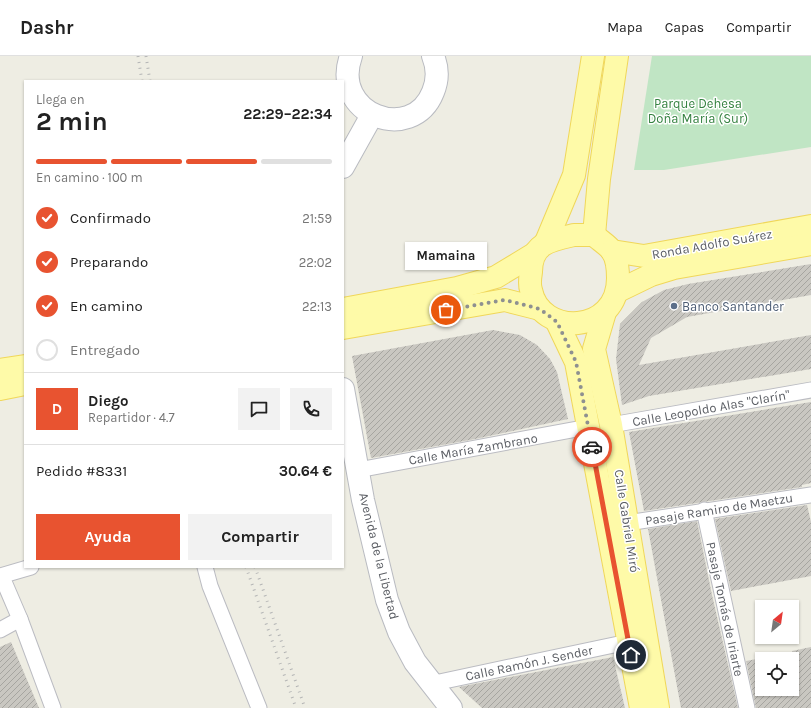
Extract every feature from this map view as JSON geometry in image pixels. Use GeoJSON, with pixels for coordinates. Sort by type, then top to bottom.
{"type":"FeatureCollection","features":[{"type":"Feature","properties":{"kind":"main road"},"geometry":{"type":"LineString","coordinates":[[351,56],[345,82],[352,95],[360,106],[372,115],[388,119],[405,118],[420,110],[431,98],[436,85],[437,71],[433,56]]}},
{"type":"Feature","properties":{"kind":"main road"},"geometry":{"type":"LineString","coordinates":[[548,315],[531,291],[531,268],[574,175],[593,56]]}},
{"type":"Feature","properties":{"kind":"main road"},"geometry":{"type":"LineString","coordinates":[[594,235],[599,179],[617,56]]}},
{"type":"Feature","properties":{"kind":"main road"},"geometry":{"type":"LineString","coordinates":[[344,165],[372,115]]}},
{"type":"Feature","properties":{"kind":"main road","name":"Ronda Adolfo Suárez"},"geometry":{"type":"LineString","coordinates":[[612,251],[644,256],[811,226]]}},
{"type":"Feature","properties":{"kind":"main road"},"geometry":{"type":"LineString","coordinates":[[344,309],[367,314],[505,300],[548,315],[579,323],[593,319],[605,312],[613,302],[618,291],[618,267],[612,251],[594,235],[574,235],[540,248],[496,277],[367,314],[344,327]]}},
{"type":"Feature","properties":{"kind":"main road","name":"Ronda Adolfo Suárez"},"geometry":{"type":"LineString","coordinates":[[618,291],[651,275],[674,268],[811,244]]}},
{"type":"Feature","properties":{"kind":"main road","name":"Calle Gabriel Miró"},"geometry":{"type":"LineString","coordinates":[[605,312],[594,349],[611,425],[658,708]]}},
{"type":"Feature","properties":{"kind":"main road","name":"Calle Gabriel Miró"},"geometry":{"type":"LineString","coordinates":[[548,315],[576,362],[641,708]]}},
{"type":"Feature","properties":{"kind":"main road"},"geometry":{"type":"LineString","coordinates":[[0,370],[24,366]]}},
{"type":"Feature","properties":{"kind":"main road"},"geometry":{"type":"LineString","coordinates":[[0,389],[24,384]]}},
{"type":"Feature","properties":{"kind":"main road","name":"Avenida de la Libertad"},"geometry":{"type":"LineString","coordinates":[[344,394],[358,470],[387,600],[402,638],[415,662],[430,684],[451,708]]}},
{"type":"Feature","properties":{"kind":"street","name":"Calle Leopoldo Alas \"Clarín\""},"geometry":{"type":"LineString","coordinates":[[611,425],[811,390]]}},
{"type":"Feature","properties":{"kind":"street","name":"Calle María Zambrano"},"geometry":{"type":"LineString","coordinates":[[358,470],[588,427]]}},
{"type":"Feature","properties":{"kind":"street","name":"Pasaje Ramiro de Maetzu"},"geometry":{"type":"LineString","coordinates":[[627,523],[811,494]]}},
{"type":"Feature","properties":{"kind":"street","name":"Pasaje Tomás de Iriarte"},"geometry":{"type":"LineString","coordinates":[[704,510],[747,708]]}},
{"type":"Feature","properties":{"kind":"street"},"geometry":{"type":"LineString","coordinates":[[28,568],[1,576],[20,619],[53,708]]}},
{"type":"Feature","properties":{"kind":"street"},"geometry":{"type":"LineString","coordinates":[[205,568],[210,586],[259,708]]}},
{"type":"Feature","properties":{"kind":"street"},"geometry":{"type":"LineString","coordinates":[[0,630],[20,619]]}},
{"type":"Feature","properties":{"kind":"street","name":"Calle Ramón J. Sender"},"geometry":{"type":"LineString","coordinates":[[430,684],[628,642]]}},
{"type":"Feature","properties":{"kind":"green space","name":"Parque Dehesa Doña María (Sur)"},"geometry":{"type":"Polygon","coordinates":[[[652,56],[811,56],[811,147],[664,170],[634,170],[652,56]]]}},
{"type":"Feature","properties":{"kind":"building"},"geometry":{"type":"Polygon","coordinates":[[[811,264],[811,295],[687,317],[651,338],[639,365],[811,335],[811,369],[649,396],[622,405],[616,359],[620,324],[642,302],[664,290],[688,284],[811,264]]]}},
{"type":"Feature","properties":{"kind":"building"},"geometry":{"type":"Polygon","coordinates":[[[493,330],[520,335],[537,345],[550,359],[557,372],[568,419],[475,439],[371,458],[352,356],[493,330]]]}},
{"type":"Feature","properties":{"kind":"building"},"geometry":{"type":"Polygon","coordinates":[[[811,402],[811,483],[802,485],[802,487],[644,511],[629,432],[811,402]]]}},
{"type":"Feature","properties":{"kind":"building"},"geometry":{"type":"Polygon","coordinates":[[[807,505],[811,522],[811,576],[731,591],[715,519],[807,505]]]}},
{"type":"Feature","properties":{"kind":"building"},"geometry":{"type":"Polygon","coordinates":[[[697,521],[738,708],[681,708],[648,529],[697,521]]]}},
{"type":"Feature","properties":{"kind":"building"},"geometry":{"type":"Polygon","coordinates":[[[11,642],[39,708],[0,708],[0,647],[11,642]]]}},
{"type":"Feature","properties":{"kind":"building"},"geometry":{"type":"Polygon","coordinates":[[[811,647],[811,708],[756,708],[746,661],[755,659],[755,696],[799,696],[799,652],[792,651],[811,647]]]}},
{"type":"Feature","properties":{"kind":"building"},"geometry":{"type":"Polygon","coordinates":[[[613,657],[625,708],[482,708],[459,687],[613,657]]]}},
{"type":"Feature","properties":{"kind":"railway"},"geometry":{"type":"LineString","coordinates":[[138,56],[142,80]]}},
{"type":"Feature","properties":{"kind":"railway"},"geometry":{"type":"LineString","coordinates":[[146,56],[150,80]]}},
{"type":"Feature","properties":{"kind":"railway"},"geometry":{"type":"LineString","coordinates":[[246,568],[296,708]]}},
{"type":"Feature","properties":{"kind":"railway"},"geometry":{"type":"LineString","coordinates":[[255,568],[305,708]]}},
{"type":"Feature","properties":{"kind":"way so far"},"geometry":{"type":"LineString","coordinates":[[446,310],[505,300],[540,309],[557,322],[576,362],[592,447]]}},
{"type":"Feature","properties":{"kind":"place","name":"Banco Santander"},"geometry":{"type":"Point","coordinates":[674,306]}},
{"type":"Feature","properties":{"kind":"place","name":"Mamaina"},"geometry":{"type":"Point","coordinates":[446,310]}},
{"type":"Feature","properties":{"kind":"route"},"geometry":{"type":"LineString","coordinates":[[592,447],[631,655]]}}]}
